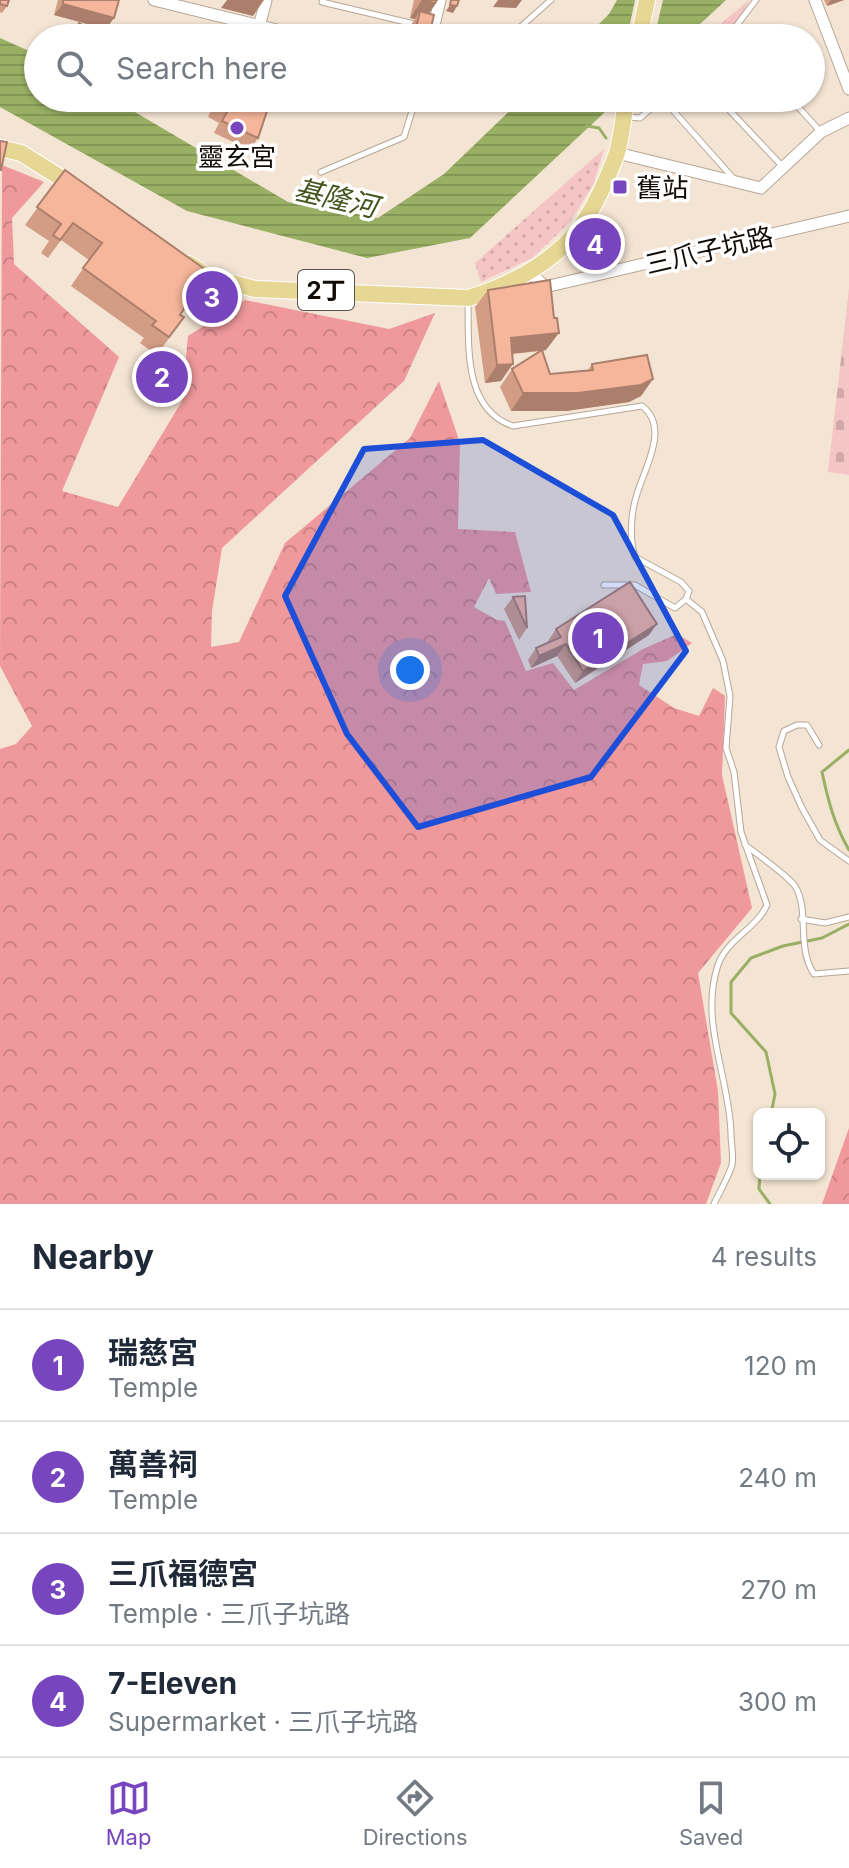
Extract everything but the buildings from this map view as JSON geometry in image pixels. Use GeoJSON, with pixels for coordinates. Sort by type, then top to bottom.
{"type":"FeatureCollection","features":[{"type":"Feature","properties":{"kind":"main road"},"geometry":{"type":"LineString","coordinates":[[642,24],[647,0]]}},
{"type":"Feature","properties":{"kind":"main road","name":"2丁"},"geometry":{"type":"LineString","coordinates":[[180,258],[210,276],[255,289],[468,298],[489,292],[549,258],[581,227],[617,153],[624,112]]}},
{"type":"Feature","properties":{"kind":"main road"},"geometry":{"type":"LineString","coordinates":[[0,148],[21,153],[91,198]]}},
{"type":"Feature","properties":{"kind":"street"},"geometry":{"type":"LineString","coordinates":[[154,0],[232,24]]}},
{"type":"Feature","properties":{"kind":"street"},"geometry":{"type":"LineString","coordinates":[[260,24],[266,0]]}},
{"type":"Feature","properties":{"kind":"street"},"geometry":{"type":"LineString","coordinates":[[434,24],[440,0]]}},
{"type":"Feature","properties":{"kind":"street"},"geometry":{"type":"LineString","coordinates":[[815,0],[824,24]]}},
{"type":"Feature","properties":{"kind":"street"},"geometry":{"type":"LineString","coordinates":[[825,26],[849,89]]}},
{"type":"Feature","properties":{"kind":"street"},"geometry":{"type":"LineString","coordinates":[[617,153],[761,188],[821,132],[849,118]]}},
{"type":"Feature","properties":{"kind":"street","name":"三爪子坑路"},"geometry":{"type":"LineString","coordinates":[[528,270],[545,287],[849,216]]}},
{"type":"Feature","properties":{"kind":"street"},"geometry":{"type":"LineString","coordinates":[[196,300],[210,276]]}},
{"type":"Feature","properties":{"kind":"lane"},"geometry":{"type":"LineString","coordinates":[[524,24],[551,0]]}},
{"type":"Feature","properties":{"kind":"lane"},"geometry":{"type":"LineString","coordinates":[[740,24],[756,0]]}},
{"type":"Feature","properties":{"kind":"lane"},"geometry":{"type":"LineString","coordinates":[[322,2],[398,24]]}},
{"type":"Feature","properties":{"kind":"lane"},"geometry":{"type":"LineString","coordinates":[[321,172],[404,137],[412,112]]}},
{"type":"Feature","properties":{"kind":"lane"},"geometry":{"type":"LineString","coordinates":[[623,117],[640,118],[647,112]]}},
{"type":"Feature","properties":{"kind":"lane"},"geometry":{"type":"LineString","coordinates":[[674,112],[736,182]]}},
{"type":"Feature","properties":{"kind":"lane"},"geometry":{"type":"LineString","coordinates":[[731,112],[782,166]]}},
{"type":"Feature","properties":{"kind":"lane"},"geometry":{"type":"LineString","coordinates":[[803,112],[821,132]]}},
{"type":"Feature","properties":{"kind":"lane"},"geometry":{"type":"LineString","coordinates":[[468,298],[469,354],[477,392],[487,411],[499,421],[513,426],[642,406],[651,413],[656,425],[651,456],[635,497],[632,547],[635,557],[681,582],[689,591],[686,599],[675,608],[635,585],[604,585]]}},
{"type":"Feature","properties":{"kind":"lane"},"geometry":{"type":"LineString","coordinates":[[686,599],[702,612],[723,661],[730,696],[726,748],[734,772],[744,844],[767,905],[761,917],[729,945],[718,964],[713,1028],[730,1106],[732,1164],[714,1204]]}},
{"type":"Feature","properties":{"kind":"lane"},"geometry":{"type":"LineString","coordinates":[[819,745],[807,725],[797,725],[784,731],[779,747],[793,787],[820,840],[849,861]]}},
{"type":"Feature","properties":{"kind":"lane"},"geometry":{"type":"LineString","coordinates":[[744,844],[795,886],[804,949],[814,974],[849,971]]}},
{"type":"Feature","properties":{"kind":"lane"},"geometry":{"type":"LineString","coordinates":[[801,919],[825,923],[849,917]]}},
{"type":"Feature","properties":{"kind":"highlighted area"},"geometry":{"type":"Polygon","coordinates":[[[483,440],[613,515],[686,651],[591,777],[418,827],[347,734],[285,596],[364,449],[483,440]]]}},
{"type":"Feature","properties":{"kind":"green space"},"geometry":{"type":"Polygon","coordinates":[[[749,0],[736,24],[721,24],[749,0]]]}},
{"type":"Feature","properties":{"kind":"green space"},"geometry":{"type":"Polygon","coordinates":[[[604,149],[593,185],[570,222],[532,258],[481,282],[475,263],[604,149]]]}},
{"type":"Feature","properties":{"kind":"green space"},"geometry":{"type":"Polygon","coordinates":[[[2,165],[44,182],[12,218],[14,264],[119,357],[62,491],[118,507],[182,401],[188,336],[245,300],[389,329],[435,313],[404,381],[222,548],[212,611],[211,647],[239,642],[285,543],[410,438],[439,381],[460,443],[458,529],[515,532],[531,592],[496,594],[489,578],[474,607],[505,621],[526,671],[553,663],[574,690],[643,649],[677,634],[692,643],[667,661],[643,664],[639,685],[674,708],[699,716],[713,688],[725,696],[722,775],[752,908],[698,973],[718,1091],[721,1163],[706,1204],[0,1204],[0,749],[16,744],[32,726],[0,666],[2,165]]]}},
{"type":"Feature","properties":{"kind":"green space"},"geometry":{"type":"Polygon","coordinates":[[[849,288],[849,475],[828,472],[849,288]]]}},
{"type":"Feature","properties":{"kind":"green space"},"geometry":{"type":"Polygon","coordinates":[[[849,1128],[849,1204],[822,1204],[849,1128]]]}},
{"type":"Feature","properties":{"kind":"shaded area"},"geometry":{"type":"Polygon","coordinates":[[[617,0],[726,0],[700,24],[599,24],[617,0]]]}},
{"type":"Feature","properties":{"kind":"shaded area"},"geometry":{"type":"Polygon","coordinates":[[[0,38],[24,49],[24,112],[135,112],[288,202],[378,218],[444,174],[508,112],[605,112],[470,238],[367,258],[187,211],[0,107],[0,38]]]}},
{"type":"Feature","properties":{"kind":"pier"},"geometry":{"type":"Polygon","coordinates":[[[635,0],[663,0],[657,24],[630,24],[635,0]]]}},
{"type":"Feature","properties":{"kind":"waterway"},"geometry":{"type":"LineString","coordinates":[[587,126],[599,128],[606,138]]}},
{"type":"Feature","properties":{"kind":"waterway"},"geometry":{"type":"LineString","coordinates":[[849,750],[822,772],[832,812],[849,850]]}},
{"type":"Feature","properties":{"kind":"waterway"},"geometry":{"type":"LineString","coordinates":[[772,1108],[775,1094],[766,1052],[731,1013],[731,982],[751,958],[783,946],[822,938],[849,924]]}},
{"type":"Feature","properties":{"kind":"waterway"},"geometry":{"type":"LineString","coordinates":[[760,1180],[759,1189],[770,1204]]}},
{"type":"Feature","properties":{"kind":"place","name":"靈玄宮"},"geometry":{"type":"Point","coordinates":[237,128]}},
{"type":"Feature","properties":{"kind":"place","name":"舊站"},"geometry":{"type":"Point","coordinates":[620,187]}},
{"type":"Feature","properties":{"kind":"place","name":"7-Eleven"},"geometry":{"type":"Point","coordinates":[595,244]}},
{"type":"Feature","properties":{"kind":"place","name":"三爪福德宮"},"geometry":{"type":"Point","coordinates":[212,297]}},
{"type":"Feature","properties":{"kind":"place","name":"萬善祠"},"geometry":{"type":"Point","coordinates":[162,377]}},
{"type":"Feature","properties":{"kind":"place","name":"瑞慈宮"},"geometry":{"type":"Point","coordinates":[598,638]}},
{"type":"Feature","properties":{"kind":"water label","name":"基隆河"},"geometry":{"type":"Point","coordinates":[336,198]}}]}
